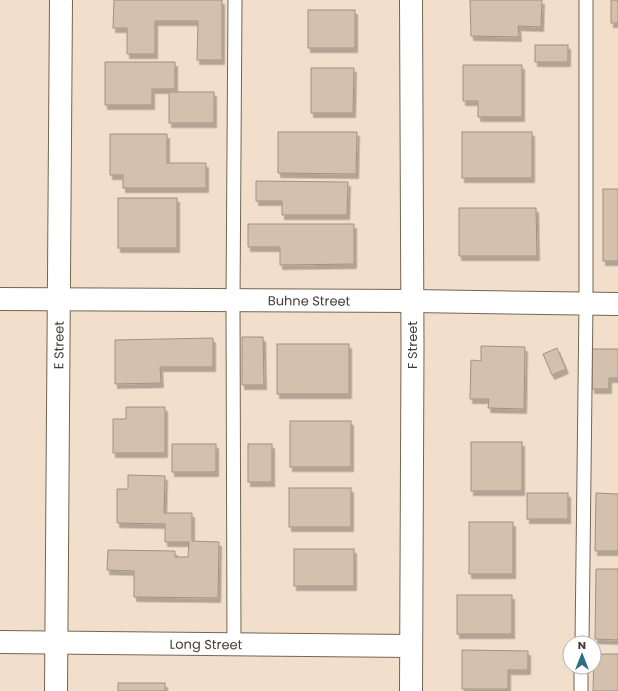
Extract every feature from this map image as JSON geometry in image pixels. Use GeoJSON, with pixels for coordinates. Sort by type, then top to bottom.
{"type":"FeatureCollection","features":[{"type":"Feature","properties":{"kind":"street","name":"E Street"},"geometry":{"type":"LineString","coordinates":[[56,691],[61,0]]}},
{"type":"Feature","properties":{"kind":"street","name":"F Street"},"geometry":{"type":"LineString","coordinates":[[411,0],[414,257],[412,301],[411,691]]}},
{"type":"Feature","properties":{"kind":"street","name":"Buhne Street"},"geometry":{"type":"LineString","coordinates":[[0,299],[412,301],[618,304]]}},
{"type":"Feature","properties":{"kind":"street","name":"Long Street"},"geometry":{"type":"LineString","coordinates":[[0,642],[411,646]]}},
{"type":"Feature","properties":{"kind":"lane"},"geometry":{"type":"LineString","coordinates":[[234,644],[233,301],[235,0]]}},
{"type":"Feature","properties":{"kind":"lane"},"geometry":{"type":"LineString","coordinates":[[582,635],[586,303],[586,0]]}},
{"type":"Feature","properties":{"kind":"lane"},"geometry":{"type":"LineString","coordinates":[[581,675],[581,691]]}},
{"type":"Feature","properties":{"kind":"building"},"geometry":{"type":"Polygon","coordinates":[[[114,0],[222,0],[222,60],[197,60],[198,21],[155,21],[155,54],[127,54],[127,28],[113,28],[114,0]]]}},
{"type":"Feature","properties":{"kind":"building"},"geometry":{"type":"Polygon","coordinates":[[[470,0],[542,0],[541,27],[518,26],[519,37],[471,36],[470,0]]]}},
{"type":"Feature","properties":{"kind":"building"},"geometry":{"type":"Polygon","coordinates":[[[611,0],[618,0],[618,23],[611,23],[611,0]]]}},
{"type":"Feature","properties":{"kind":"building"},"geometry":{"type":"Polygon","coordinates":[[[308,10],[355,10],[355,48],[308,48],[308,10]]]}},
{"type":"Feature","properties":{"kind":"building"},"geometry":{"type":"Polygon","coordinates":[[[535,45],[568,45],[568,62],[535,62],[535,45]]]}},
{"type":"Feature","properties":{"kind":"building"},"geometry":{"type":"Polygon","coordinates":[[[105,62],[175,62],[175,89],[152,89],[152,105],[105,105],[105,62]]]}},
{"type":"Feature","properties":{"kind":"building"},"geometry":{"type":"Polygon","coordinates":[[[463,65],[522,65],[522,117],[478,117],[478,101],[463,101],[463,65]]]}},
{"type":"Feature","properties":{"kind":"building"},"geometry":{"type":"Polygon","coordinates":[[[311,68],[354,68],[353,113],[311,113],[311,68]]]}},
{"type":"Feature","properties":{"kind":"building"},"geometry":{"type":"Polygon","coordinates":[[[169,92],[214,92],[214,123],[169,123],[169,92]]]}},
{"type":"Feature","properties":{"kind":"building"},"geometry":{"type":"Polygon","coordinates":[[[278,132],[357,132],[356,174],[278,173],[278,132]]]}},
{"type":"Feature","properties":{"kind":"building"},"geometry":{"type":"Polygon","coordinates":[[[462,132],[532,132],[532,178],[462,178],[462,132]]]}},
{"type":"Feature","properties":{"kind":"building"},"geometry":{"type":"Polygon","coordinates":[[[110,134],[167,134],[167,163],[206,163],[206,188],[123,188],[123,175],[110,175],[110,134]]]}},
{"type":"Feature","properties":{"kind":"building"},"geometry":{"type":"Polygon","coordinates":[[[256,181],[348,182],[347,215],[282,215],[282,201],[256,201],[256,181]]]}},
{"type":"Feature","properties":{"kind":"building"},"geometry":{"type":"Polygon","coordinates":[[[603,189],[618,189],[618,261],[603,261],[603,189]]]}},
{"type":"Feature","properties":{"kind":"building"},"geometry":{"type":"Polygon","coordinates":[[[118,198],[177,198],[177,248],[118,248],[118,198]]]}},
{"type":"Feature","properties":{"kind":"building"},"geometry":{"type":"Polygon","coordinates":[[[459,208],[536,208],[537,256],[459,256],[459,208]]]}},
{"type":"Feature","properties":{"kind":"building"},"geometry":{"type":"Polygon","coordinates":[[[248,224],[354,224],[354,264],[280,265],[280,247],[248,247],[248,224]]]}},
{"type":"Feature","properties":{"kind":"building"},"geometry":{"type":"Polygon","coordinates":[[[242,337],[263,337],[264,385],[242,385],[242,337]]]}},
{"type":"Feature","properties":{"kind":"building"},"geometry":{"type":"Polygon","coordinates":[[[213,338],[213,367],[160,367],[161,383],[115,384],[115,340],[213,338]]]}},
{"type":"Feature","properties":{"kind":"building"},"geometry":{"type":"Polygon","coordinates":[[[277,344],[349,344],[349,394],[277,394],[277,344]]]}},
{"type":"Feature","properties":{"kind":"building"},"geometry":{"type":"Polygon","coordinates":[[[481,346],[525,347],[524,409],[488,408],[489,399],[470,399],[471,360],[481,361],[481,346]]]}},
{"type":"Feature","properties":{"kind":"building"},"geometry":{"type":"Polygon","coordinates":[[[557,348],[566,369],[552,375],[543,354],[557,348]]]}},
{"type":"Feature","properties":{"kind":"building"},"geometry":{"type":"Polygon","coordinates":[[[592,349],[618,349],[618,378],[609,378],[609,389],[592,389],[592,349]]]}},
{"type":"Feature","properties":{"kind":"building"},"geometry":{"type":"Polygon","coordinates":[[[126,407],[165,407],[165,453],[113,453],[113,419],[126,419],[126,407]]]}},
{"type":"Feature","properties":{"kind":"building"},"geometry":{"type":"Polygon","coordinates":[[[290,421],[351,421],[351,467],[290,467],[290,421]]]}},
{"type":"Feature","properties":{"kind":"building"},"geometry":{"type":"Polygon","coordinates":[[[471,442],[522,442],[522,491],[471,491],[471,442]]]}},
{"type":"Feature","properties":{"kind":"building"},"geometry":{"type":"Polygon","coordinates":[[[172,444],[216,444],[216,472],[172,472],[172,444]]]}},
{"type":"Feature","properties":{"kind":"building"},"geometry":{"type":"Polygon","coordinates":[[[248,444],[272,444],[272,482],[248,482],[248,444]]]}},
{"type":"Feature","properties":{"kind":"building"},"geometry":{"type":"Polygon","coordinates":[[[128,475],[165,476],[164,513],[192,513],[192,541],[219,542],[218,598],[134,597],[134,571],[107,570],[108,550],[175,551],[175,557],[188,557],[189,542],[165,542],[165,524],[117,523],[117,489],[128,489],[128,475]]]}},
{"type":"Feature","properties":{"kind":"building"},"geometry":{"type":"Polygon","coordinates":[[[289,488],[351,488],[351,527],[289,527],[289,488]]]}},
{"type":"Feature","properties":{"kind":"building"},"geometry":{"type":"Polygon","coordinates":[[[527,493],[568,493],[568,519],[527,519],[527,493]]]}},
{"type":"Feature","properties":{"kind":"building"},"geometry":{"type":"Polygon","coordinates":[[[596,493],[618,494],[618,551],[595,551],[596,493]]]}},
{"type":"Feature","properties":{"kind":"building"},"geometry":{"type":"Polygon","coordinates":[[[469,522],[513,522],[513,574],[469,574],[469,522]]]}},
{"type":"Feature","properties":{"kind":"building"},"geometry":{"type":"Polygon","coordinates":[[[294,549],[354,549],[354,586],[294,586],[294,549]]]}},
{"type":"Feature","properties":{"kind":"building"},"geometry":{"type":"Polygon","coordinates":[[[596,569],[618,569],[618,640],[602,639],[602,635],[595,635],[596,569]]]}},
{"type":"Feature","properties":{"kind":"building"},"geometry":{"type":"Polygon","coordinates":[[[457,595],[512,595],[512,634],[457,634],[457,595]]]}},
{"type":"Feature","properties":{"kind":"building"},"geometry":{"type":"Polygon","coordinates":[[[462,650],[528,651],[528,670],[508,670],[508,689],[462,689],[462,650]]]}},
{"type":"Feature","properties":{"kind":"building"},"geometry":{"type":"Polygon","coordinates":[[[602,654],[618,654],[618,691],[593,691],[593,675],[602,675],[602,654]]]}},
{"type":"Feature","properties":{"kind":"building"},"geometry":{"type":"Polygon","coordinates":[[[118,683],[165,683],[165,691],[118,691],[118,683]]]}}]}
